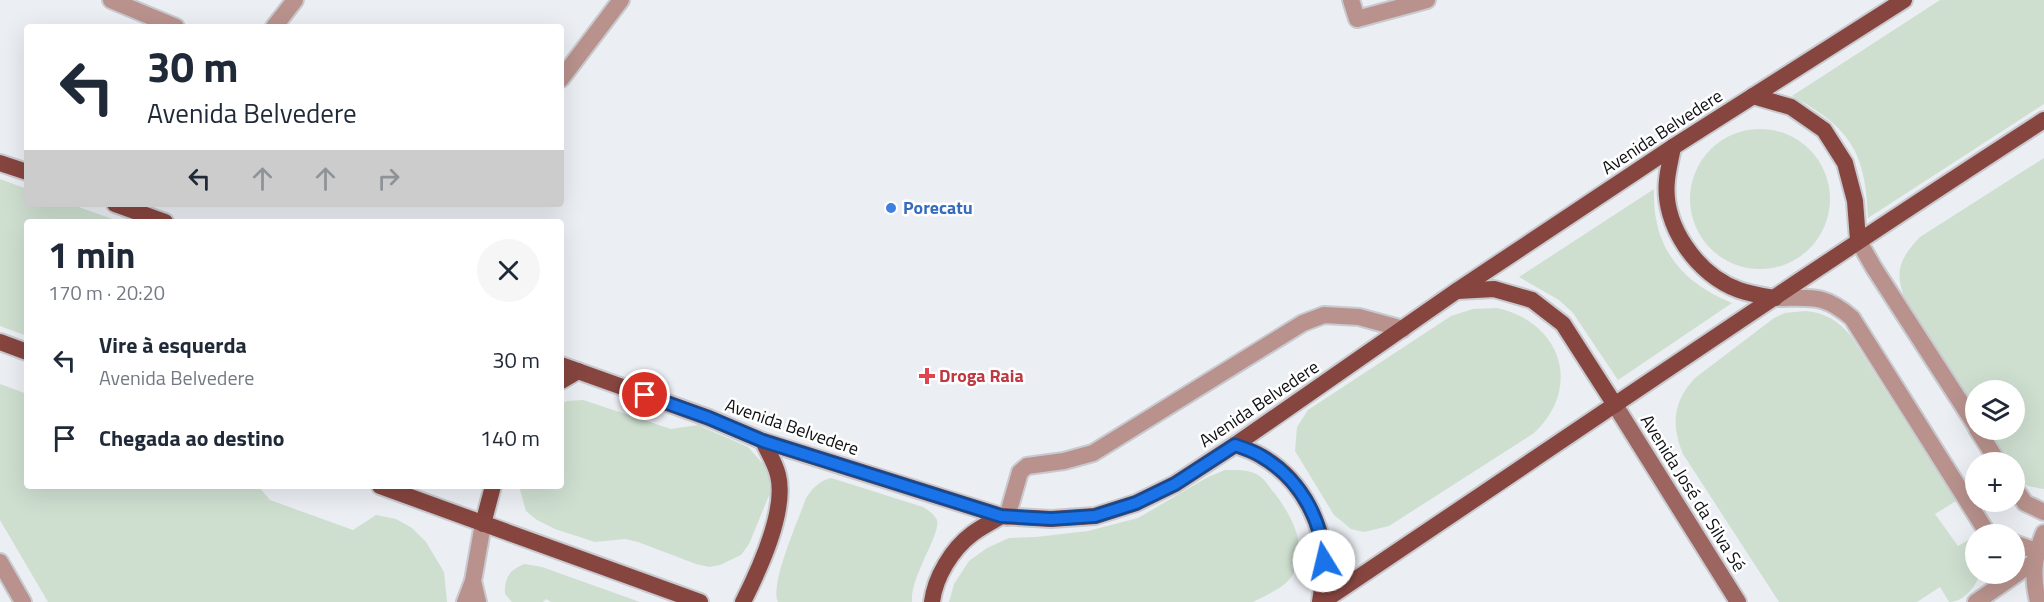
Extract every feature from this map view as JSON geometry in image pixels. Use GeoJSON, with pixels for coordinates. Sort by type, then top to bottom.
{"type":"FeatureCollection","features":[{"type":"Feature","properties":{"kind":"main road","name":"Avenida Belvedere"},"geometry":{"type":"LineString","coordinates":[[564,366],[709,418],[763,441],[1004,516],[1051,519],[1095,516],[1136,503],[1175,484],[1235,445],[1455,291],[1673,147],[1904,0]]}},
{"type":"Feature","properties":{"kind":"main road"},"geometry":{"type":"LineString","coordinates":[[1754,96],[1791,107],[1824,130],[1845,163],[1855,201],[1858,240]]}},
{"type":"Feature","properties":{"kind":"main road"},"geometry":{"type":"LineString","coordinates":[[1321,602],[1858,240],[2044,120]]}},
{"type":"Feature","properties":{"kind":"main road"},"geometry":{"type":"LineString","coordinates":[[1673,147],[1666,181],[1671,216],[1685,247],[1708,273],[1738,290],[1775,298]]}},
{"type":"Feature","properties":{"kind":"main road"},"geometry":{"type":"LineString","coordinates":[[0,163],[24,171]]}},
{"type":"Feature","properties":{"kind":"main road"},"geometry":{"type":"LineString","coordinates":[[123,207],[157,219]]}},
{"type":"Feature","properties":{"kind":"main road"},"geometry":{"type":"LineString","coordinates":[[1455,291],[1494,289],[1532,300],[1563,324],[1615,405]]}},
{"type":"Feature","properties":{"kind":"main road"},"geometry":{"type":"LineString","coordinates":[[0,342],[24,351]]}},
{"type":"Feature","properties":{"kind":"main road"},"geometry":{"type":"LineString","coordinates":[[564,379],[578,371]]}},
{"type":"Feature","properties":{"kind":"main road","name":"Avenida José da Silva Sé"},"geometry":{"type":"LineString","coordinates":[[1615,405],[1738,602]]}},
{"type":"Feature","properties":{"kind":"main road"},"geometry":{"type":"LineString","coordinates":[[742,602],[759,571],[779,510],[778,475],[763,441]]}},
{"type":"Feature","properties":{"kind":"main road"},"geometry":{"type":"LineString","coordinates":[[1235,445],[1261,456],[1284,473],[1303,494],[1316,519],[1323,547],[1325,576],[1321,602]]}},
{"type":"Feature","properties":{"kind":"main road"},"geometry":{"type":"LineString","coordinates":[[388,489],[699,602]]}},
{"type":"Feature","properties":{"kind":"main road"},"geometry":{"type":"LineString","coordinates":[[483,524],[492,489]]}},
{"type":"Feature","properties":{"kind":"main road"},"geometry":{"type":"LineString","coordinates":[[932,602],[933,593],[948,560],[971,534],[1004,516]]}},
{"type":"Feature","properties":{"kind":"street"},"geometry":{"type":"LineString","coordinates":[[111,0],[169,24]]}},
{"type":"Feature","properties":{"kind":"street"},"geometry":{"type":"LineString","coordinates":[[276,24],[295,0]]}},
{"type":"Feature","properties":{"kind":"street"},"geometry":{"type":"LineString","coordinates":[[564,75],[621,0]]}},
{"type":"Feature","properties":{"kind":"street"},"geometry":{"type":"LineString","coordinates":[[1351,0],[1357,20],[1427,0]]}},
{"type":"Feature","properties":{"kind":"street"},"geometry":{"type":"LineString","coordinates":[[1858,240],[1965,411]]}},
{"type":"Feature","properties":{"kind":"street"},"geometry":{"type":"LineString","coordinates":[[1775,298],[1818,298],[1836,305],[1852,318],[1982,524]]}},
{"type":"Feature","properties":{"kind":"street"},"geometry":{"type":"LineString","coordinates":[[1004,516],[1020,472],[1028,466],[1064,461],[1093,453],[1303,323],[1324,315],[1359,317],[1403,329]]}},
{"type":"Feature","properties":{"kind":"street"},"geometry":{"type":"LineString","coordinates":[[2025,503],[2044,512]]}},
{"type":"Feature","properties":{"kind":"street"},"geometry":{"type":"LineString","coordinates":[[465,602],[472,581],[483,524]]}},
{"type":"Feature","properties":{"kind":"street"},"geometry":{"type":"LineString","coordinates":[[2038,602],[2034,583],[2035,556],[2044,533]]}},
{"type":"Feature","properties":{"kind":"street"},"geometry":{"type":"LineString","coordinates":[[2025,550],[2035,556]]}},
{"type":"Feature","properties":{"kind":"street"},"geometry":{"type":"LineString","coordinates":[[1976,602],[2035,556]]}},
{"type":"Feature","properties":{"kind":"street"},"geometry":{"type":"LineString","coordinates":[[0,562],[23,602]]}},
{"type":"Feature","properties":{"kind":"street"},"geometry":{"type":"LineString","coordinates":[[472,581],[478,602]]}},
{"type":"Feature","properties":{"kind":"green space"},"geometry":{"type":"Polygon","coordinates":[[[1940,0],[2044,0],[2044,104],[1868,218],[1863,175],[1851,144],[1828,119],[1792,96],[1940,0]]]}},
{"type":"Feature","properties":{"kind":"green space"},"geometry":{"type":"Polygon","coordinates":[[[1760,129],[1787,134],[1810,149],[1825,172],[1830,199],[1825,226],[1810,249],[1787,264],[1760,269],[1733,264],[1710,249],[1695,226],[1690,199],[1695,172],[1710,149],[1733,134],[1760,129]]]}},
{"type":"Feature","properties":{"kind":"green space"},"geometry":{"type":"Polygon","coordinates":[[[2044,158],[2044,489],[2025,484],[2025,452],[1999,452],[1992,440],[2025,440],[2025,380],[1965,380],[1965,398],[1909,308],[1901,287],[1900,270],[1906,254],[1920,237],[2044,158]]]}},
{"type":"Feature","properties":{"kind":"green space"},"geometry":{"type":"Polygon","coordinates":[[[0,179],[24,188],[24,207],[78,207],[112,219],[24,219],[24,335],[0,326],[0,179]]]}},
{"type":"Feature","properties":{"kind":"green space"},"geometry":{"type":"Polygon","coordinates":[[[1654,189],[1658,228],[1673,260],[1698,284],[1732,303],[1618,380],[1573,313],[1559,300],[1519,277],[1654,189]]]}},
{"type":"Feature","properties":{"kind":"green space"},"geometry":{"type":"Polygon","coordinates":[[[1497,308],[1519,316],[1537,327],[1550,342],[1558,359],[1561,377],[1558,396],[1549,415],[1534,433],[1389,526],[1364,532],[1351,529],[1334,515],[1295,451],[1297,427],[1308,410],[1451,316],[1473,309],[1497,308]]]}},
{"type":"Feature","properties":{"kind":"green space"},"geometry":{"type":"Polygon","coordinates":[[[1805,311],[1819,313],[1831,318],[1851,336],[1956,501],[1935,514],[1958,546],[1965,542],[1965,584],[1975,584],[1964,597],[1949,602],[1940,587],[1917,602],[1779,602],[1683,454],[1676,423],[1676,414],[1682,395],[1695,378],[1774,318],[1785,313],[1805,311]]]}},
{"type":"Feature","properties":{"kind":"green space"},"geometry":{"type":"Polygon","coordinates":[[[0,384],[24,393],[24,489],[261,489],[270,500],[353,530],[376,515],[396,519],[412,528],[426,542],[444,572],[447,602],[48,602],[0,520],[0,384]]]}},
{"type":"Feature","properties":{"kind":"green space"},"geometry":{"type":"Polygon","coordinates":[[[583,400],[671,429],[698,425],[748,447],[766,467],[770,493],[749,544],[741,555],[720,565],[709,567],[625,539],[595,542],[555,529],[537,520],[526,511],[520,489],[564,489],[564,402],[583,400]]]}},
{"type":"Feature","properties":{"kind":"green space"},"geometry":{"type":"Polygon","coordinates":[[[1225,470],[1248,471],[1261,477],[1283,505],[1297,536],[1299,558],[1289,580],[1253,602],[949,602],[954,584],[969,561],[987,548],[1009,538],[1088,531],[1138,518],[1208,477],[1225,470]]]}},
{"type":"Feature","properties":{"kind":"green space"},"geometry":{"type":"Polygon","coordinates":[[[831,478],[923,507],[936,518],[937,527],[916,580],[912,602],[778,602],[776,594],[781,567],[806,498],[817,485],[831,478]]]}},
{"type":"Feature","properties":{"kind":"green space"},"geometry":{"type":"Polygon","coordinates":[[[525,564],[542,567],[640,602],[551,602],[546,599],[543,602],[512,602],[505,594],[507,579],[512,571],[525,564]]]}},
{"type":"Feature","properties":{"kind":"place","name":"Porecatu"},"geometry":{"type":"Point","coordinates":[891,208]}},
{"type":"Feature","properties":{"kind":"place","name":"Droga Raia"},"geometry":{"type":"Point","coordinates":[927,376]}},
{"type":"Feature","properties":{"kind":"route"},"geometry":{"type":"LineString","coordinates":[[645,395],[709,418],[763,441],[1001,516],[1051,519],[1095,516],[1136,503],[1175,484],[1235,445],[1261,456],[1284,473],[1303,494],[1316,519],[1324,561]]}}]}
